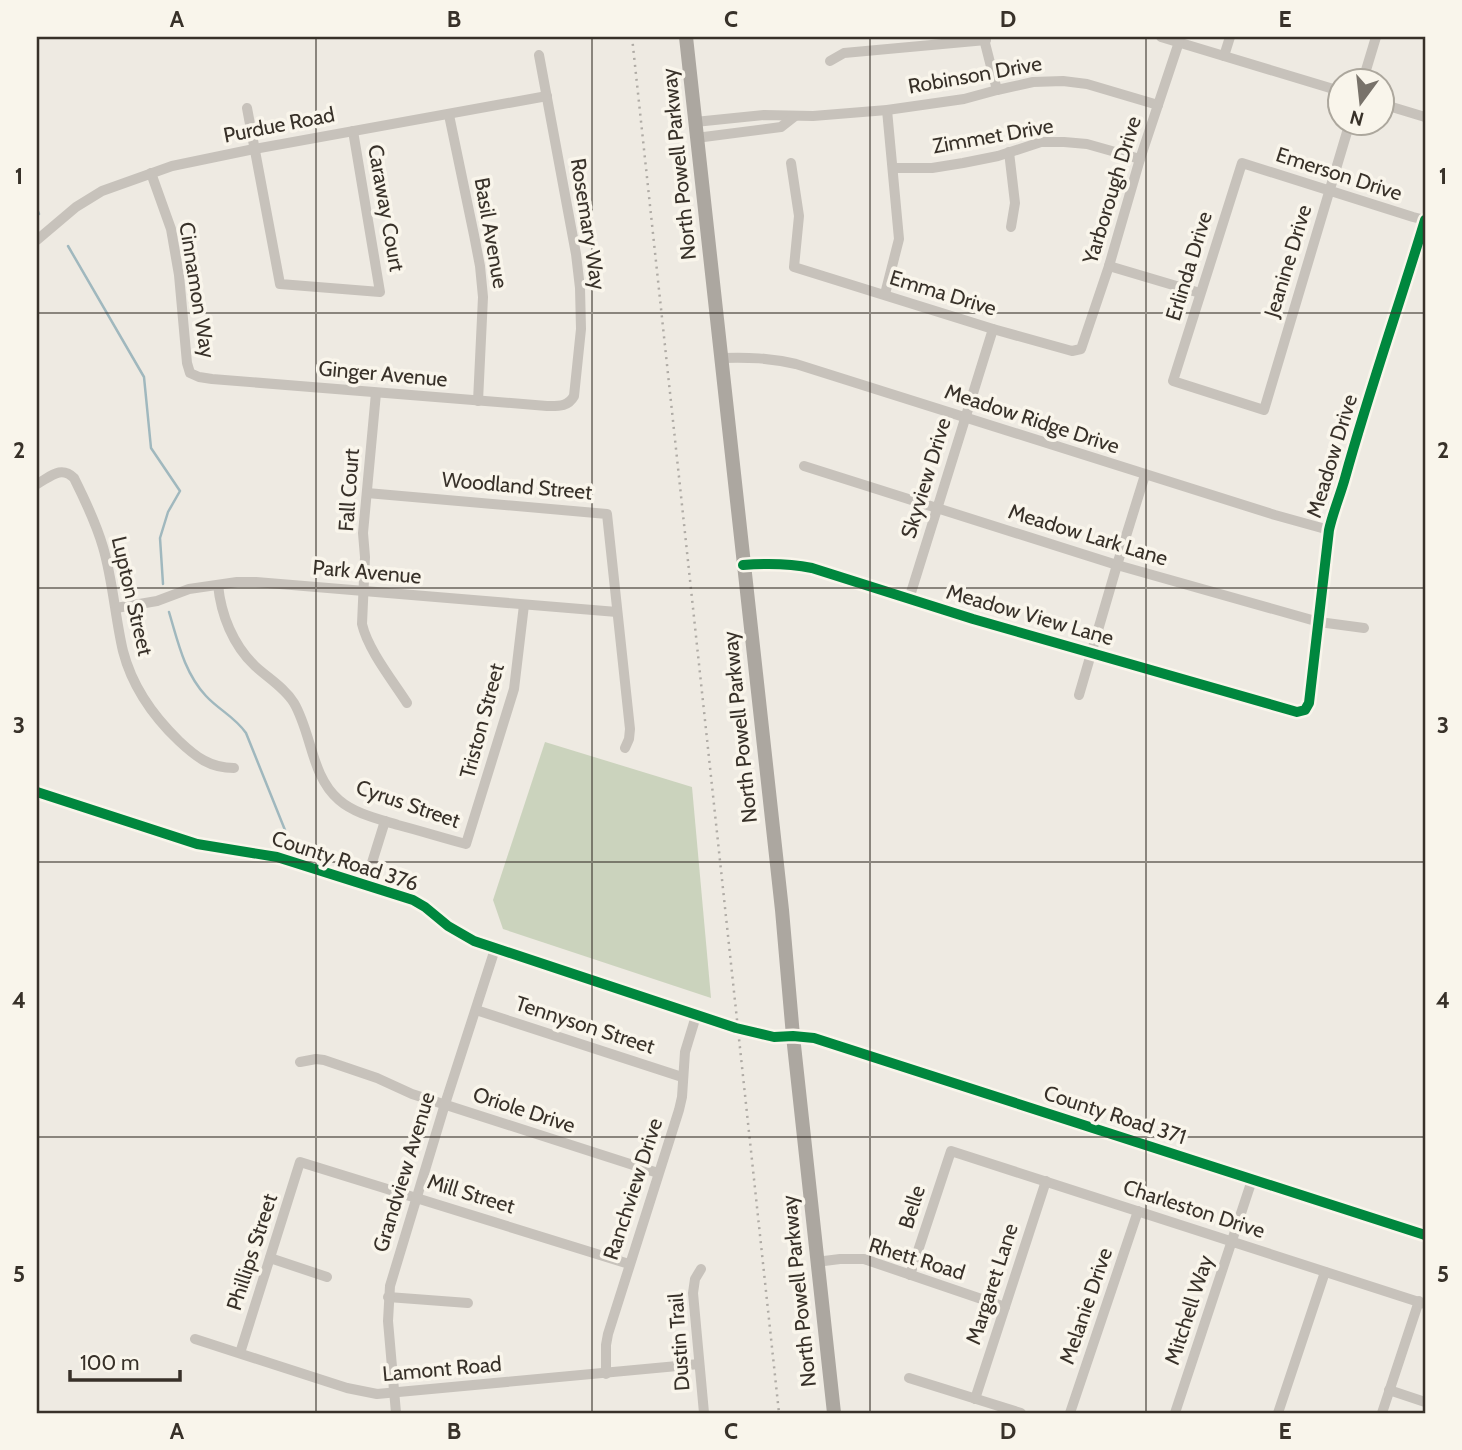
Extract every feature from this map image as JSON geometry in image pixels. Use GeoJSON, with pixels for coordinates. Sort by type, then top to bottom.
{"type":"FeatureCollection","features":[{"type":"Feature","properties":{"kind":"main road","name":"North Powell Parkway"},"geometry":{"type":"LineString","coordinates":[[686,37],[834,1413]]}},
{"type":"Feature","properties":{"kind":"street"},"geometry":{"type":"LineString","coordinates":[[1161,37],[1326,87]]}},
{"type":"Feature","properties":{"kind":"street"},"geometry":{"type":"LineString","coordinates":[[1224,56],[1230,37]]}},
{"type":"Feature","properties":{"kind":"street"},"geometry":{"type":"LineString","coordinates":[[1367,66],[1376,37]]}},
{"type":"Feature","properties":{"kind":"street"},"geometry":{"type":"LineString","coordinates":[[830,61],[844,53],[986,38],[997,90]]}},
{"type":"Feature","properties":{"kind":"street","name":"Yarborough Drive"},"geometry":{"type":"LineString","coordinates":[[1081,349],[1179,43]]}},
{"type":"Feature","properties":{"kind":"street","name":"Rosemary Way"},"geometry":{"type":"LineString","coordinates":[[539,55],[580,288],[579,354],[572,401]]}},
{"type":"Feature","properties":{"kind":"street","name":"Robinson Drive"},"geometry":{"type":"LineString","coordinates":[[695,122],[764,115],[813,116],[887,110],[964,99],[1033,82],[1063,81],[1087,84],[1158,105]]}},
{"type":"Feature","properties":{"kind":"street","name":"Purdue Road"},"geometry":{"type":"LineString","coordinates":[[37,240],[58,221],[102,191],[172,166],[547,96]]}},
{"type":"Feature","properties":{"kind":"street"},"geometry":{"type":"LineString","coordinates":[[247,108],[254,149]]}},
{"type":"Feature","properties":{"kind":"street"},"geometry":{"type":"LineString","coordinates":[[1396,108],[1425,117]]}},
{"type":"Feature","properties":{"kind":"street"},"geometry":{"type":"LineString","coordinates":[[885,294],[899,239],[887,110]]}},
{"type":"Feature","properties":{"kind":"street","name":"Basil Avenue"},"geometry":{"type":"LineString","coordinates":[[449,115],[478,256],[483,297],[478,401]]}},
{"type":"Feature","properties":{"kind":"street","name":"Robinson Drive"},"geometry":{"type":"LineString","coordinates":[[696,138],[781,127],[796,116]]}},
{"type":"Feature","properties":{"kind":"street","name":"Caraway Court"},"geometry":{"type":"LineString","coordinates":[[254,149],[280,284],[380,292],[353,131]]}},
{"type":"Feature","properties":{"kind":"street","name":"Jeanine Drive"},"geometry":{"type":"LineString","coordinates":[[1173,382],[1264,410],[1346,136]]}},
{"type":"Feature","properties":{"kind":"street","name":"Zimmet Drive"},"geometry":{"type":"LineString","coordinates":[[893,168],[932,167],[1009,152],[1041,142],[1087,144],[1140,159]]}},
{"type":"Feature","properties":{"kind":"street"},"geometry":{"type":"LineString","coordinates":[[1009,152],[1015,203],[1012,227]]}},
{"type":"Feature","properties":{"kind":"street","name":"Emma Drive"},"geometry":{"type":"LineString","coordinates":[[791,163],[799,216],[794,267],[993,329],[1072,351],[1081,349]]}},
{"type":"Feature","properties":{"kind":"street","name":"Emerson Drive"},"geometry":{"type":"LineString","coordinates":[[1242,163],[1425,220]]}},
{"type":"Feature","properties":{"kind":"street","name":"Erlinda Drive"},"geometry":{"type":"LineString","coordinates":[[1173,382],[1242,163]]}},
{"type":"Feature","properties":{"kind":"street","name":"Cinnamon Way"},"geometry":{"type":"LineString","coordinates":[[151,173],[170,229],[179,275],[190,373]]}},
{"type":"Feature","properties":{"kind":"street","name":"Meadow Drive"},"geometry":{"type":"LineString","coordinates":[[1305,710],[1309,704],[1329,530],[1425,220]]}},
{"type":"Feature","properties":{"kind":"street"},"geometry":{"type":"LineString","coordinates":[[1109,266],[1200,293]]}},
{"type":"Feature","properties":{"kind":"street","name":"Skyview Drive"},"geometry":{"type":"LineString","coordinates":[[909,599],[993,329]]}},
{"type":"Feature","properties":{"kind":"street","name":"Meadow Ridge Drive"},"geometry":{"type":"LineString","coordinates":[[721,358],[751,356],[796,364],[1145,475],[1329,530]]}},
{"type":"Feature","properties":{"kind":"street","name":"Ginger Avenue"},"geometry":{"type":"LineString","coordinates":[[190,373],[212,379],[478,401],[547,406],[563,405],[572,401]]}},
{"type":"Feature","properties":{"kind":"street","name":"Fall Court"},"geometry":{"type":"LineString","coordinates":[[376,393],[363,533],[365,557],[362,624],[364,633],[407,703]]}},
{"type":"Feature","properties":{"kind":"street","name":"Meadow Lark Lane"},"geometry":{"type":"LineString","coordinates":[[804,466],[1117,565],[1319,622],[1364,628]]}},
{"type":"Feature","properties":{"kind":"street","name":"Lupton Street"},"geometry":{"type":"LineString","coordinates":[[37,484],[60,471],[68,472],[74,478],[96,524],[126,660],[146,703],[187,749],[215,767],[234,768]]}},
{"type":"Feature","properties":{"kind":"street"},"geometry":{"type":"LineString","coordinates":[[1079,695],[1145,475]]}},
{"type":"Feature","properties":{"kind":"street","name":"Woodland Street"},"geometry":{"type":"LineString","coordinates":[[367,493],[607,514],[617,612]]}},
{"type":"Feature","properties":{"kind":"street","name":"Meadow View Lane"},"geometry":{"type":"LineString","coordinates":[[743,565],[773,562],[802,566],[1297,712],[1305,710]]}},
{"type":"Feature","properties":{"kind":"street","name":"Park Avenue"},"geometry":{"type":"LineString","coordinates":[[116,608],[157,601],[189,589],[256,582],[617,612]]}},
{"type":"Feature","properties":{"kind":"street","name":"Cyrus Street"},"geometry":{"type":"LineString","coordinates":[[219,585],[224,617],[238,646],[293,702],[318,768],[331,792],[340,802],[385,821],[466,844]]}},
{"type":"Feature","properties":{"kind":"street","name":"Triston Street"},"geometry":{"type":"LineString","coordinates":[[466,844],[514,689],[524,605]]}},
{"type":"Feature","properties":{"kind":"street"},"geometry":{"type":"LineString","coordinates":[[617,612],[630,729],[625,748]]}},
{"type":"Feature","properties":{"kind":"street","name":"County Road 376"},"geometry":{"type":"LineString","coordinates":[[37,792],[197,844],[276,857],[413,900],[474,941],[736,1028],[774,1037],[793,1036]]}},
{"type":"Feature","properties":{"kind":"street"},"geometry":{"type":"LineString","coordinates":[[365,885],[385,821]]}},
{"type":"Feature","properties":{"kind":"street","name":"Grandview Avenue"},"geometry":{"type":"LineString","coordinates":[[396,1413],[388,1321],[388,1297],[392,1276],[495,948]]}},
{"type":"Feature","properties":{"kind":"street","name":"Tennyson Street"},"geometry":{"type":"LineString","coordinates":[[476,1010],[682,1077]]}},
{"type":"Feature","properties":{"kind":"street","name":"Ranchview Drive"},"geometry":{"type":"LineString","coordinates":[[606,1374],[606,1345],[679,1110],[685,1052],[696,1016]]}},
{"type":"Feature","properties":{"kind":"street","name":"County Road 371"},"geometry":{"type":"LineString","coordinates":[[793,1036],[814,1038],[1425,1235]]}},
{"type":"Feature","properties":{"kind":"street","name":"Oriole Drive"},"geometry":{"type":"LineString","coordinates":[[300,1062],[324,1060],[377,1078],[412,1094],[658,1173]]}},
{"type":"Feature","properties":{"kind":"street","name":"Charleston Drive"},"geometry":{"type":"LineString","coordinates":[[951,1151],[1422,1303]]}},
{"type":"Feature","properties":{"kind":"street","name":"Belle"},"geometry":{"type":"LineString","coordinates":[[910,1275],[951,1151]]}},
{"type":"Feature","properties":{"kind":"street","name":"Mill Street"},"geometry":{"type":"LineString","coordinates":[[300,1162],[629,1264]]}},
{"type":"Feature","properties":{"kind":"street","name":"Phillips Street"},"geometry":{"type":"LineString","coordinates":[[240,1353],[300,1162]]}},
{"type":"Feature","properties":{"kind":"street","name":"Mitchell Way"},"geometry":{"type":"LineString","coordinates":[[1175,1413],[1252,1180]]}},
{"type":"Feature","properties":{"kind":"street","name":"Margaret Lane"},"geometry":{"type":"LineString","coordinates":[[975,1399],[1045,1181]]}},
{"type":"Feature","properties":{"kind":"street","name":"Melanie Drive"},"geometry":{"type":"LineString","coordinates":[[1070,1413],[1138,1211]]}},
{"type":"Feature","properties":{"kind":"street"},"geometry":{"type":"LineString","coordinates":[[270,1258],[327,1277]]}},
{"type":"Feature","properties":{"kind":"street","name":"Rhett Road"},"geometry":{"type":"LineString","coordinates":[[816,1262],[864,1259],[1005,1307]]}},
{"type":"Feature","properties":{"kind":"street","name":"Dustin Trail"},"geometry":{"type":"LineString","coordinates":[[701,1269],[693,1284],[693,1293],[704,1413]]}},
{"type":"Feature","properties":{"kind":"street"},"geometry":{"type":"LineString","coordinates":[[1279,1413],[1325,1272]]}},
{"type":"Feature","properties":{"kind":"street"},"geometry":{"type":"LineString","coordinates":[[388,1297],[468,1303]]}},
{"type":"Feature","properties":{"kind":"street"},"geometry":{"type":"LineString","coordinates":[[1382,1413],[1422,1303]]}},
{"type":"Feature","properties":{"kind":"street","name":"Lamont Road"},"geometry":{"type":"LineString","coordinates":[[195,1339],[359,1391],[377,1394],[699,1364]]}},
{"type":"Feature","properties":{"kind":"street"},"geometry":{"type":"LineString","coordinates":[[909,1378],[1021,1413]]}},
{"type":"Feature","properties":{"kind":"street"},"geometry":{"type":"LineString","coordinates":[[1389,1391],[1425,1402]]}},
{"type":"Feature","properties":{"kind":"green space"},"geometry":{"type":"Polygon","coordinates":[[[545,742],[692,787],[711,998],[503,929],[493,900],[545,742]]]}},
{"type":"Feature","properties":{"kind":"waterway"},"geometry":{"type":"LineString","coordinates":[[37,209],[39,214]]}},
{"type":"Feature","properties":{"kind":"waterway"},"geometry":{"type":"LineString","coordinates":[[68,246],[144,377],[151,448],[180,491],[168,512],[160,538],[163,584]]}},
{"type":"Feature","properties":{"kind":"waterway"},"geometry":{"type":"LineString","coordinates":[[169,612],[183,656],[198,687],[246,733],[291,845]]}},
{"type":"Feature","properties":{"kind":"railway"},"geometry":{"type":"LineString","coordinates":[[632,37],[779,1413]]}},
{"type":"Feature","properties":{"kind":"cycle path"},"geometry":{"type":"LineString","coordinates":[[743,565],[778,564],[812,568],[973,619],[1297,712],[1305,710],[1309,703],[1329,530],[1425,220]]}},
{"type":"Feature","properties":{"kind":"cycle path"},"geometry":{"type":"LineString","coordinates":[[37,792],[197,844],[277,857],[413,900],[474,941],[736,1028],[774,1037],[814,1038],[1425,1235]]}}]}
